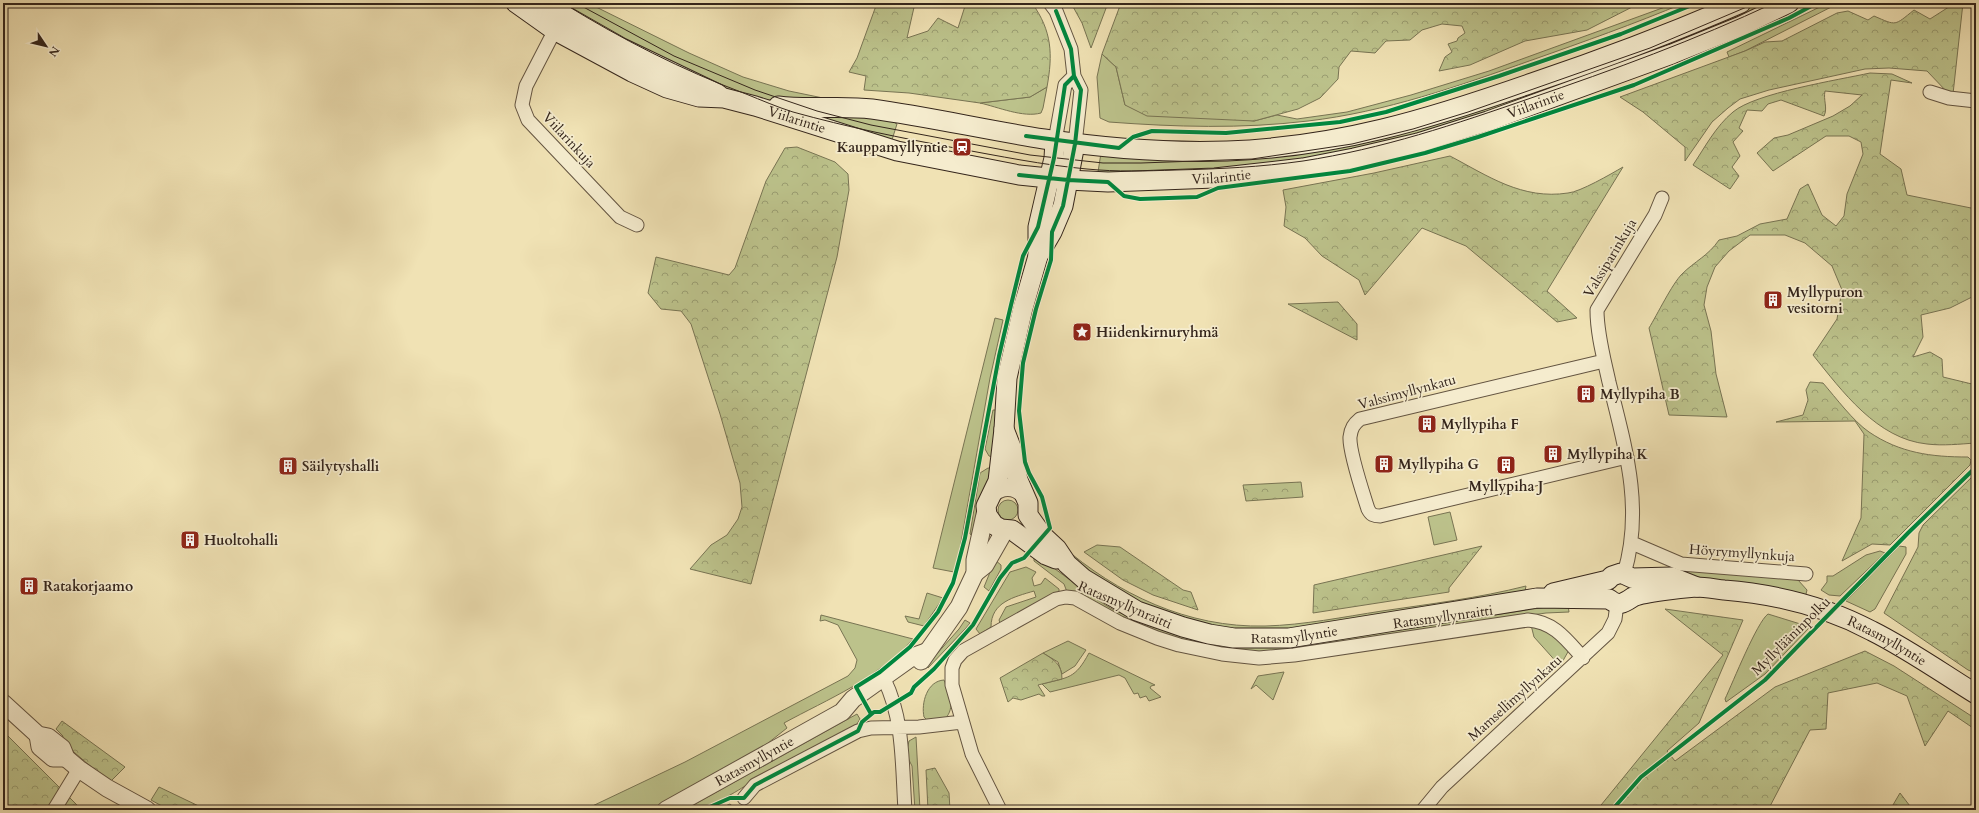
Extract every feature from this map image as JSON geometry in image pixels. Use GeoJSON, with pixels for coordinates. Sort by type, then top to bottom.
{"type":"FeatureCollection","features":[{"type":"Feature","properties":{"kind":"main road","name":"Viilarintie"},"geometry":{"type":"LineString","coordinates":[[516,3],[559,23],[632,72],[667,88],[698,97],[724,98],[755,106],[897,152],[1049,179],[1108,182],[1230,176],[1303,168],[1418,143],[1488,121],[1672,54],[1741,26],[1789,3]]}},
{"type":"Feature","properties":{"kind":"main road","name":"Viilarintie"},"geometry":{"type":"LineString","coordinates":[[543,3],[559,23]]}},
{"type":"Feature","properties":{"kind":"main road","name":"Viilarintie"},"geometry":{"type":"LineString","coordinates":[[755,106],[768,104],[797,108],[870,109],[1075,144],[1178,151],[1227,151],[1327,142],[1429,118],[1638,46],[1741,3]]}},
{"type":"Feature","properties":{"kind":"main road"},"geometry":{"type":"LineString","coordinates":[[1009,530],[997,527],[991,522],[989,503],[998,480],[1004,429],[1007,378],[1038,256],[1038,227],[1056,141]]}},
{"type":"Feature","properties":{"kind":"main road"},"geometry":{"type":"LineString","coordinates":[[1038,256],[1060,215],[1075,144]]}},
{"type":"Feature","properties":{"kind":"main road"},"geometry":{"type":"LineString","coordinates":[[1004,429],[1011,447],[1018,480],[1029,507],[1028,515]]}},
{"type":"Feature","properties":{"kind":"main road","name":"Ratasmyllyntie"},"geometry":{"type":"LineString","coordinates":[[1028,515],[1043,536],[1057,549],[1067,564],[1084,580],[1137,611],[1183,627],[1209,634],[1234,638],[1289,638],[1314,635],[1537,598],[1564,589],[1621,577],[1672,577],[1697,587],[1764,595],[1815,608],[1847,619],[1904,648],[1976,694]]}},
{"type":"Feature","properties":{"kind":"main road","name":"Ratasmyllyntie"},"geometry":{"type":"LineString","coordinates":[[1009,530],[1046,555],[1067,564]]}},
{"type":"Feature","properties":{"kind":"main road","name":"Ratasmyllyntie"},"geometry":{"type":"LineString","coordinates":[[1537,598],[1620,600],[1697,587]]}},
{"type":"Feature","properties":{"kind":"street"},"geometry":{"type":"LineString","coordinates":[[1050,3],[1056,11],[1071,49],[1074,76],[1081,90],[1075,144]]}},
{"type":"Feature","properties":{"kind":"street","name":"Viilarinkuja"},"geometry":{"type":"LineString","coordinates":[[559,23],[526,86],[522,105],[528,120],[620,217],[636,225]]}},
{"type":"Feature","properties":{"kind":"street"},"geometry":{"type":"LineString","coordinates":[[1056,141],[1065,85],[1074,76]]}},
{"type":"Feature","properties":{"kind":"street"},"geometry":{"type":"LineString","coordinates":[[1930,92],[1948,98],[1976,101]]}},
{"type":"Feature","properties":{"kind":"street","name":"Valssiparinkuja"},"geometry":{"type":"LineString","coordinates":[[1604,361],[1597,322],[1597,310],[1655,215],[1662,198]]}},
{"type":"Feature","properties":{"kind":"street"},"geometry":{"type":"LineString","coordinates":[[1604,361],[1631,480],[1632,543],[1621,577],[1605,591],[1620,600],[1636,586],[1621,577]]}},
{"type":"Feature","properties":{"kind":"street","name":"Valssimyllynkatu"},"geometry":{"type":"LineString","coordinates":[[1604,361],[1360,419],[1353,424],[1350,437],[1355,463],[1368,509],[1370,513],[1380,516],[1627,457]]}},
{"type":"Feature","properties":{"kind":"street"},"geometry":{"type":"LineString","coordinates":[[989,503],[998,490],[1010,487],[1018,490],[1024,495]]}},
{"type":"Feature","properties":{"kind":"street","name":"Ratasmyllyntie"},"geometry":{"type":"LineString","coordinates":[[976,573],[976,560],[989,503]]}},
{"type":"Feature","properties":{"kind":"street"},"geometry":{"type":"LineString","coordinates":[[1009,530],[1024,522],[1028,515]]}},
{"type":"Feature","properties":{"kind":"street","name":"Ratasmyllyntie"},"geometry":{"type":"LineString","coordinates":[[666,810],[842,712],[853,699],[886,684],[919,665],[926,652],[959,607],[976,573],[985,565],[1009,530]]}},
{"type":"Feature","properties":{"kind":"street","name":"Höyrymyllynkuja"},"geometry":{"type":"LineString","coordinates":[[1632,543],[1681,564],[1806,574]]}},
{"type":"Feature","properties":{"kind":"street","name":"Ratasmyllynraitti"},"geometry":{"type":"LineString","coordinates":[[962,722],[951,676],[952,668],[959,655],[1004,627],[1056,599],[1066,597],[1081,601],[1120,623],[1157,638],[1222,654],[1259,658],[1294,655],[1528,620],[1541,621],[1551,626],[1561,634],[1582,658]]}},
{"type":"Feature","properties":{"kind":"street","name":"Mamsellimyllynkatu"},"geometry":{"type":"LineString","coordinates":[[1423,810],[1453,776],[1608,633],[1615,619],[1620,600]]}},
{"type":"Feature","properties":{"kind":"street"},"geometry":{"type":"LineString","coordinates":[[886,684],[896,710],[899,728],[905,810]]}},
{"type":"Feature","properties":{"kind":"street"},"geometry":{"type":"LineString","coordinates":[[3,703],[38,735],[48,737],[62,748],[66,758],[79,769],[107,788],[147,810]]}},
{"type":"Feature","properties":{"kind":"street"},"geometry":{"type":"LineString","coordinates":[[744,798],[755,785],[858,731],[871,728],[899,728],[962,722],[972,754],[1000,810]]}},
{"type":"Feature","properties":{"kind":"street"},"geometry":{"type":"LineString","coordinates":[[54,810],[79,769]]}},
{"type":"Feature","properties":{"kind":"green space"},"geometry":{"type":"Polygon","coordinates":[[[553,3],[588,3],[689,53],[743,77],[789,91],[823,98],[823,104],[787,103],[741,95],[675,68],[553,3]]]}},
{"type":"Feature","properties":{"kind":"green space"},"geometry":{"type":"Polygon","coordinates":[[[877,3],[915,3],[907,38],[928,31],[938,18],[958,28],[966,3],[1032,3],[1044,23],[1049,43],[1050,64],[1047,87],[1030,97],[980,103],[909,93],[864,90],[866,76],[849,72],[857,58],[877,3]]]}},
{"type":"Feature","properties":{"kind":"green space"},"geometry":{"type":"Polygon","coordinates":[[[1071,3],[1108,3],[1091,48],[1082,23],[1071,3]]]}},
{"type":"Feature","properties":{"kind":"green space"},"geometry":{"type":"Polygon","coordinates":[[[1121,3],[1640,3],[1587,30],[1525,41],[1470,65],[1439,71],[1445,57],[1452,52],[1448,44],[1457,41],[1458,38],[1465,33],[1462,26],[1442,24],[1422,30],[1410,40],[1386,41],[1375,53],[1351,51],[1339,67],[1338,79],[1320,98],[1298,109],[1254,121],[1147,116],[1125,105],[1116,67],[1102,54],[1121,3]]]}},
{"type":"Feature","properties":{"kind":"green space"},"geometry":{"type":"Polygon","coordinates":[[[1676,3],[1684,3],[1608,33],[1477,79],[1393,105],[1337,117],[1283,124],[1233,126],[1134,124],[1109,122],[1100,118],[1097,77],[1102,54],[1116,67],[1125,105],[1254,121],[1277,115],[1297,119],[1347,112],[1411,95],[1489,71],[1676,3]]]}},
{"type":"Feature","properties":{"kind":"green space"},"geometry":{"type":"Polygon","coordinates":[[[1752,3],[1783,3],[1536,101],[1326,161],[1116,177],[1098,172],[1101,153],[1302,152],[1731,13],[1752,3]]]}},
{"type":"Feature","properties":{"kind":"green space"},"geometry":{"type":"Polygon","coordinates":[[[1828,3],[1839,3],[1745,51],[1729,57],[1727,52],[1828,3]]]}},
{"type":"Feature","properties":{"kind":"green space"},"geometry":{"type":"Polygon","coordinates":[[[1955,3],[1963,3],[1953,94],[1948,93],[1927,71],[1889,68],[1865,69],[1769,90],[1740,99],[1728,108],[1712,122],[1685,161],[1685,147],[1643,112],[1620,97],[1745,51],[1765,42],[1782,41],[1837,13],[1848,11],[1868,20],[1874,16],[1887,22],[1895,23],[1899,22],[1914,10],[1930,19],[1955,3]]]}},
{"type":"Feature","properties":{"kind":"green space"},"geometry":{"type":"Polygon","coordinates":[[[1870,73],[1892,74],[1912,83],[1891,80],[1880,154],[1901,169],[1907,195],[1976,209],[1976,295],[1950,308],[1921,315],[1923,337],[1913,357],[1930,352],[1942,359],[1943,377],[1976,385],[1976,443],[1939,445],[1909,440],[1892,433],[1877,423],[1849,398],[1813,355],[1837,319],[1842,290],[1832,266],[1805,243],[1785,235],[1750,235],[1729,251],[1715,267],[1707,287],[1704,305],[1711,331],[1716,374],[1727,417],[1669,415],[1649,328],[1669,292],[1682,274],[1715,246],[1719,240],[1737,236],[1760,224],[1787,219],[1800,189],[1808,184],[1822,215],[1836,226],[1844,216],[1847,194],[1863,154],[1861,142],[1849,136],[1826,136],[1773,171],[1757,153],[1774,138],[1788,135],[1833,116],[1850,106],[1862,95],[1825,91],[1826,110],[1824,116],[1781,100],[1768,104],[1762,111],[1747,110],[1739,128],[1743,131],[1733,142],[1740,156],[1732,167],[1739,176],[1730,189],[1693,165],[1721,124],[1733,112],[1744,105],[1778,93],[1818,83],[1870,73]]]}},
{"type":"Feature","properties":{"kind":"green space"},"geometry":{"type":"Polygon","coordinates":[[[1047,87],[1041,113],[1019,113],[980,103],[1030,97],[1047,87]]]}},
{"type":"Feature","properties":{"kind":"green space"},"geometry":{"type":"Polygon","coordinates":[[[791,114],[896,118],[895,123],[897,124],[890,146],[791,114]]]}},
{"type":"Feature","properties":{"kind":"green space"},"geometry":{"type":"Polygon","coordinates":[[[797,147],[835,162],[848,174],[849,190],[837,257],[751,584],[690,569],[711,545],[727,535],[738,519],[742,507],[740,483],[720,414],[691,324],[681,311],[661,309],[648,293],[656,257],[729,275],[735,268],[766,181],[785,148],[797,147]]]}},
{"type":"Feature","properties":{"kind":"green space"},"geometry":{"type":"Polygon","coordinates":[[[1450,156],[1506,185],[1520,190],[1551,194],[1568,193],[1580,190],[1623,167],[1547,291],[1577,318],[1557,322],[1466,246],[1422,228],[1365,295],[1359,280],[1322,256],[1305,238],[1284,226],[1286,207],[1283,190],[1374,173],[1450,156]]]}},
{"type":"Feature","properties":{"kind":"green space"},"geometry":{"type":"Polygon","coordinates":[[[1338,302],[1357,324],[1357,340],[1288,304],[1338,302]]]}},
{"type":"Feature","properties":{"kind":"green space"},"geometry":{"type":"Polygon","coordinates":[[[995,318],[1003,320],[990,378],[959,554],[954,572],[933,568],[995,318]]]}},
{"type":"Feature","properties":{"kind":"green space"},"geometry":{"type":"Polygon","coordinates":[[[1810,382],[1823,383],[1857,422],[1869,432],[1892,445],[1929,455],[1968,457],[1971,460],[1970,465],[1890,545],[1872,544],[1842,561],[1861,518],[1864,434],[1855,421],[1776,422],[1803,415],[1808,400],[1806,390],[1810,382]]]}},
{"type":"Feature","properties":{"kind":"green space"},"geometry":{"type":"Polygon","coordinates":[[[993,410],[996,410],[997,458],[989,456],[985,449],[993,410]]]}},
{"type":"Feature","properties":{"kind":"green space"},"geometry":{"type":"Polygon","coordinates":[[[988,468],[996,469],[978,540],[970,534],[980,473],[988,468]]]}},
{"type":"Feature","properties":{"kind":"green space"},"geometry":{"type":"Polygon","coordinates":[[[1976,473],[1976,673],[1968,670],[1884,613],[1918,547],[1919,533],[1923,525],[1976,473]]]}},
{"type":"Feature","properties":{"kind":"green space"},"geometry":{"type":"Polygon","coordinates":[[[1301,482],[1303,497],[1246,501],[1243,485],[1301,482]]]}},
{"type":"Feature","properties":{"kind":"green space"},"geometry":{"type":"Polygon","coordinates":[[[1008,500],[1015,503],[1018,510],[1015,517],[1008,520],[1001,517],[998,510],[1001,503],[1008,500]]]}},
{"type":"Feature","properties":{"kind":"green space"},"geometry":{"type":"Polygon","coordinates":[[[1450,512],[1457,540],[1434,545],[1428,517],[1450,512]]]}},
{"type":"Feature","properties":{"kind":"green space"},"geometry":{"type":"Polygon","coordinates":[[[1061,545],[1106,579],[1155,605],[1181,614],[1209,621],[1236,625],[1265,626],[1309,622],[1454,600],[1526,586],[1525,591],[1289,632],[1222,629],[1164,615],[1096,581],[1061,545]]]}},
{"type":"Feature","properties":{"kind":"green space"},"geometry":{"type":"Polygon","coordinates":[[[1097,545],[1120,547],[1183,590],[1191,592],[1198,610],[1153,595],[1123,580],[1084,552],[1097,545]]]}},
{"type":"Feature","properties":{"kind":"green space"},"geometry":{"type":"Polygon","coordinates":[[[1482,546],[1449,588],[1449,592],[1313,613],[1314,585],[1482,546]]]}},
{"type":"Feature","properties":{"kind":"green space"},"geometry":{"type":"Polygon","coordinates":[[[1899,546],[1906,547],[1906,554],[1875,609],[1870,612],[1846,601],[1899,546]]]}},
{"type":"Feature","properties":{"kind":"green space"},"geometry":{"type":"Polygon","coordinates":[[[1880,551],[1885,553],[1840,596],[1829,595],[1821,590],[1827,582],[1827,576],[1833,576],[1866,555],[1880,551]]]}},
{"type":"Feature","properties":{"kind":"green space"},"geometry":{"type":"Polygon","coordinates":[[[1036,555],[1112,609],[1171,633],[1205,642],[1299,645],[1553,606],[1568,605],[1569,612],[1546,613],[1269,652],[1237,651],[1168,638],[1067,592],[1064,584],[1034,561],[1034,556],[1036,555]]]}},
{"type":"Feature","properties":{"kind":"green space"},"geometry":{"type":"Polygon","coordinates":[[[995,560],[1001,565],[1001,569],[989,591],[984,587],[995,560]]]}},
{"type":"Feature","properties":{"kind":"green space"},"geometry":{"type":"Polygon","coordinates":[[[1026,567],[1036,572],[1032,578],[1034,586],[1041,584],[1045,578],[1059,589],[1059,593],[1000,623],[999,620],[1006,607],[1036,597],[1034,591],[1012,598],[999,606],[992,619],[991,627],[980,634],[976,629],[1010,572],[1026,567]]]}},
{"type":"Feature","properties":{"kind":"green space"},"geometry":{"type":"Polygon","coordinates":[[[1686,570],[1792,578],[1798,580],[1807,590],[1805,598],[1686,576],[1686,570]]]}},
{"type":"Feature","properties":{"kind":"green space"},"geometry":{"type":"Polygon","coordinates":[[[927,593],[943,598],[924,626],[908,622],[905,616],[919,619],[927,593]]]}},
{"type":"Feature","properties":{"kind":"green space"},"geometry":{"type":"Polygon","coordinates":[[[1665,609],[1743,620],[1699,723],[1667,751],[1675,761],[1775,687],[1865,651],[1894,666],[1976,719],[1976,730],[1948,711],[1925,746],[1907,696],[1877,683],[1828,693],[1826,729],[1810,730],[1768,810],[1597,810],[1723,655],[1665,609]]]}},
{"type":"Feature","properties":{"kind":"green space"},"geometry":{"type":"Polygon","coordinates":[[[1768,614],[1810,627],[1765,674],[1726,702],[1725,699],[1739,667],[1758,628],[1768,614]]]}},
{"type":"Feature","properties":{"kind":"green space"},"geometry":{"type":"Polygon","coordinates":[[[821,615],[913,639],[900,653],[870,676],[853,687],[784,723],[787,728],[763,747],[651,810],[584,810],[685,762],[848,676],[855,668],[857,660],[838,625],[825,620],[820,621],[821,615]]]}},
{"type":"Feature","properties":{"kind":"green space"},"geometry":{"type":"Polygon","coordinates":[[[965,620],[970,623],[928,668],[926,666],[959,629],[965,620]]]}},
{"type":"Feature","properties":{"kind":"green space"},"geometry":{"type":"Polygon","coordinates":[[[1541,623],[1569,650],[1560,666],[1534,637],[1531,625],[1541,623]]]}},
{"type":"Feature","properties":{"kind":"green space"},"geometry":{"type":"Polygon","coordinates":[[[1068,641],[1086,650],[1075,666],[1062,674],[1058,662],[1043,653],[1068,641]]]}},
{"type":"Feature","properties":{"kind":"green space"},"geometry":{"type":"Polygon","coordinates":[[[1043,653],[1057,663],[1061,670],[1062,679],[1038,685],[1045,696],[1039,694],[1021,700],[1013,698],[1008,702],[1000,678],[1043,653]]]}},
{"type":"Feature","properties":{"kind":"green space"},"geometry":{"type":"Polygon","coordinates":[[[1089,653],[1155,685],[1151,686],[1150,688],[1161,697],[1149,701],[1146,696],[1140,698],[1138,693],[1134,694],[1125,678],[1119,675],[1050,692],[1042,684],[1070,676],[1080,668],[1089,653]]]}},
{"type":"Feature","properties":{"kind":"green space"},"geometry":{"type":"Polygon","coordinates":[[[1284,672],[1273,700],[1256,685],[1251,689],[1258,676],[1284,672]]]}},
{"type":"Feature","properties":{"kind":"green space"},"geometry":{"type":"Polygon","coordinates":[[[944,680],[951,705],[950,710],[945,719],[929,722],[924,717],[923,711],[926,694],[933,684],[944,680]]]}},
{"type":"Feature","properties":{"kind":"green space"},"geometry":{"type":"Polygon","coordinates":[[[857,714],[860,719],[855,727],[724,798],[700,808],[684,810],[857,714]]]}},
{"type":"Feature","properties":{"kind":"green space"},"geometry":{"type":"Polygon","coordinates":[[[62,721],[125,767],[111,781],[89,765],[61,741],[63,736],[56,729],[62,721]]]}},
{"type":"Feature","properties":{"kind":"green space"},"geometry":{"type":"Polygon","coordinates":[[[3,731],[79,807],[84,810],[3,810],[3,731]]]}},
{"type":"Feature","properties":{"kind":"green space"},"geometry":{"type":"Polygon","coordinates":[[[916,737],[920,810],[915,810],[912,766],[906,754],[909,741],[916,737]]]}},
{"type":"Feature","properties":{"kind":"green space"},"geometry":{"type":"Polygon","coordinates":[[[935,768],[949,793],[950,810],[928,810],[926,770],[935,768]]]}},
{"type":"Feature","properties":{"kind":"green space"},"geometry":{"type":"Polygon","coordinates":[[[159,787],[207,810],[169,810],[151,800],[159,787]]]}},
{"type":"Feature","properties":{"kind":"green space"},"geometry":{"type":"Polygon","coordinates":[[[1900,793],[1913,810],[1890,810],[1900,793]]]}},
{"type":"Feature","properties":{"kind":"green space"},"geometry":{"type":"Polygon","coordinates":[[[730,804],[737,810],[716,810],[730,804]]]}},
{"type":"Feature","properties":{"kind":"tram line"},"geometry":{"type":"LineString","coordinates":[[563,3],[607,29],[675,64],[722,85],[793,112],[834,123],[935,144],[1021,160],[1109,171],[1208,169],[1271,165],[1332,156],[1390,143],[1475,117],[1592,77],[1684,42],[1774,3]]}},
{"type":"Feature","properties":{"kind":"tram line"},"geometry":{"type":"LineString","coordinates":[[576,3],[674,56],[755,90],[817,111],[871,125],[1030,155],[1103,163],[1252,159],[1352,144],[1413,129],[1468,112],[1650,48],[1756,3]]}},
{"type":"Feature","properties":{"kind":"cycle path"},"geometry":{"type":"LineString","coordinates":[[1026,136],[1119,148],[1133,137],[1152,131],[1226,133],[1340,122],[1386,112],[1499,76],[1621,34],[1697,3]]}},
{"type":"Feature","properties":{"kind":"cycle path"},"geometry":{"type":"LineString","coordinates":[[1019,175],[1108,182],[1124,196],[1140,199],[1197,197],[1218,188],[1350,171],[1425,153],[1478,137],[1634,85],[1789,18],[1817,3]]}},
{"type":"Feature","properties":{"kind":"cycle path"},"geometry":{"type":"LineString","coordinates":[[703,810],[730,798],[744,798],[755,785],[858,731],[862,722],[874,712],[880,712],[911,693],[914,687],[934,669],[973,625],[1000,578],[1012,563],[1024,558],[1050,528],[1042,497],[1029,473],[1025,462],[1019,411],[1023,363],[1036,309],[1051,260],[1052,232],[1063,206],[1075,144],[1081,90],[1074,76],[1071,49],[1056,11]]}},
{"type":"Feature","properties":{"kind":"cycle path"},"geometry":{"type":"LineString","coordinates":[[871,714],[856,687],[880,672],[910,647],[938,612],[953,583],[965,538],[999,356],[1011,305],[1023,256],[1038,227],[1054,158],[1065,85],[1074,76]]}},
{"type":"Feature","properties":{"kind":"cycle path","name":"Myllylääninpolku"},"geometry":{"type":"LineString","coordinates":[[1612,810],[1641,777],[1765,680],[1908,533],[1976,467]]}},
{"type":"Feature","properties":{"kind":"place","name":"Kauppamyllyntie"},"geometry":{"type":"Point","coordinates":[962,147]}},
{"type":"Feature","properties":{"kind":"place","name":"Myllypuron vesitorni"},"geometry":{"type":"Point","coordinates":[1773,300]}},
{"type":"Feature","properties":{"kind":"place","name":"Hiidenkirnuryhmä"},"geometry":{"type":"Point","coordinates":[1082,332]}},
{"type":"Feature","properties":{"kind":"place","name":"Myllypiha B"},"geometry":{"type":"Point","coordinates":[1586,394]}},
{"type":"Feature","properties":{"kind":"place","name":"Myllypiha F"},"geometry":{"type":"Point","coordinates":[1427,424]}},
{"type":"Feature","properties":{"kind":"place","name":"Myllypiha K"},"geometry":{"type":"Point","coordinates":[1553,454]}},
{"type":"Feature","properties":{"kind":"place","name":"Myllypiha G"},"geometry":{"type":"Point","coordinates":[1384,464]}},
{"type":"Feature","properties":{"kind":"place","name":"Myllypiha J"},"geometry":{"type":"Point","coordinates":[1506,465]}},
{"type":"Feature","properties":{"kind":"place","name":"Säilytyshalli"},"geometry":{"type":"Point","coordinates":[288,466]}},
{"type":"Feature","properties":{"kind":"place","name":"Huoltohalli"},"geometry":{"type":"Point","coordinates":[190,540]}},
{"type":"Feature","properties":{"kind":"place","name":"Ratakorjaamo"},"geometry":{"type":"Point","coordinates":[29,586]}}]}
